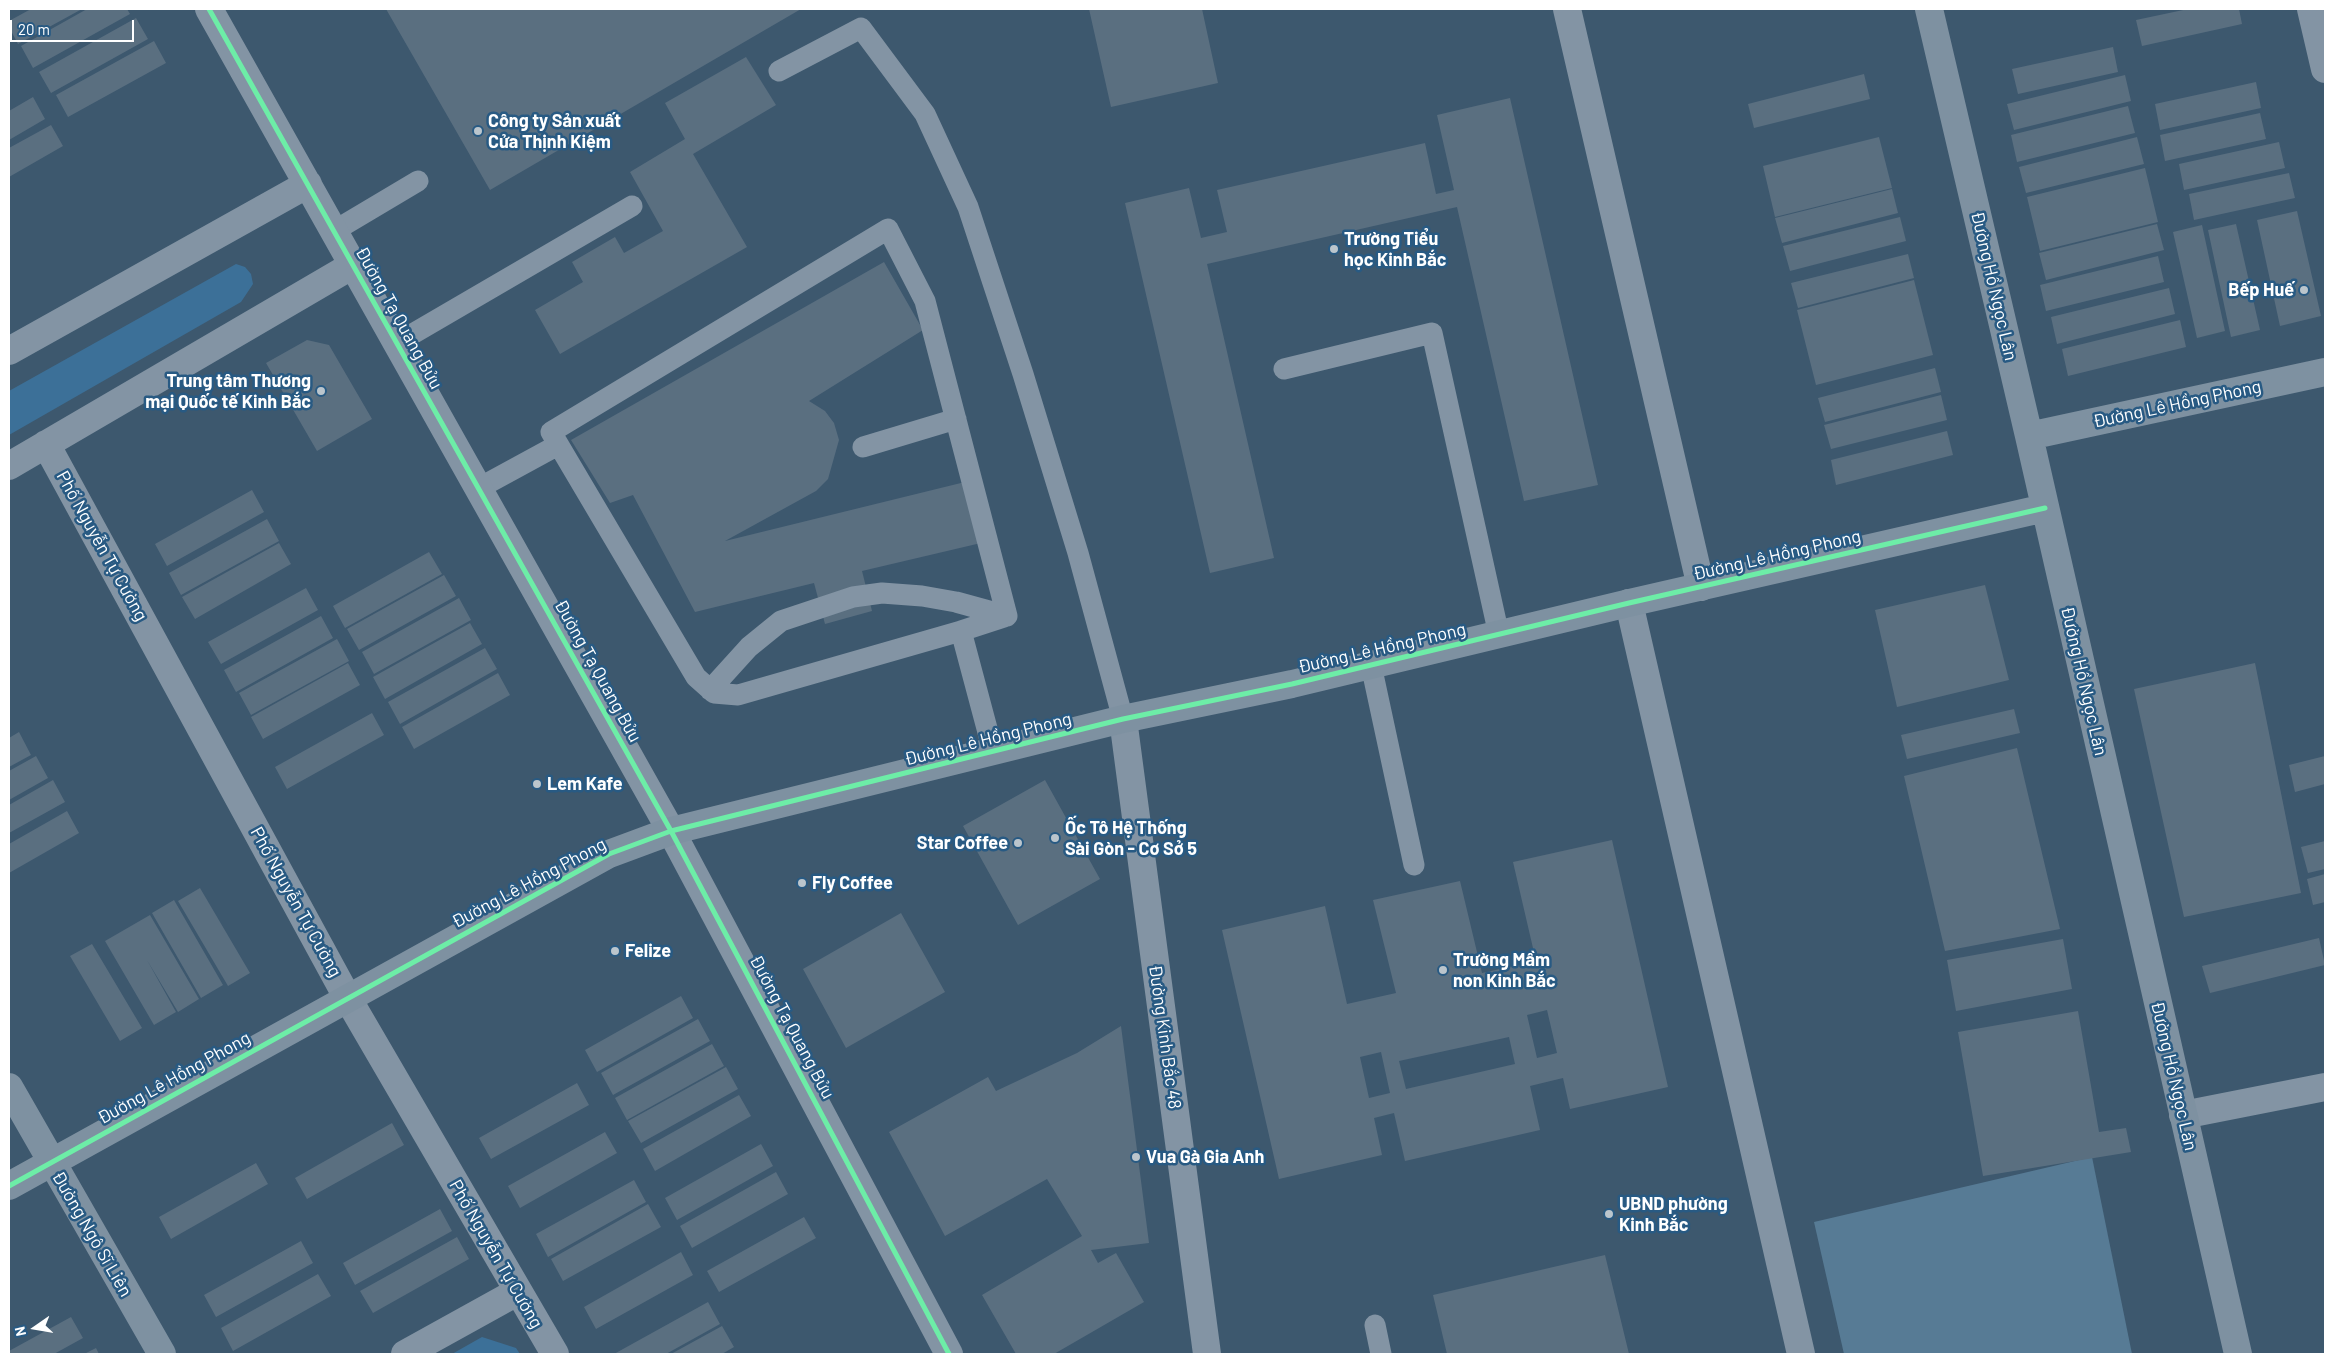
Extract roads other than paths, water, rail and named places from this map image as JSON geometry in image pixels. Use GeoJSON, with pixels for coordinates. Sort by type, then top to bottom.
{"type":"FeatureCollection","features":[{"type":"Feature","properties":{"kind":"street","name":"Đường Tạ Quang Bửu"},"geometry":{"type":"LineString","coordinates":[[209,9],[671,831],[950,1354]]}},
{"type":"Feature","properties":{"kind":"street"},"geometry":{"type":"LineString","coordinates":[[1567,9],[1701,586]]}},
{"type":"Feature","properties":{"kind":"street","name":"Đường Hồ Ngọc Lân"},"geometry":{"type":"LineString","coordinates":[[1929,9],[2029,436],[2238,1354]]}},
{"type":"Feature","properties":{"kind":"street"},"geometry":{"type":"LineString","coordinates":[[2311,9],[2325,70]]}},
{"type":"Feature","properties":{"kind":"street"},"geometry":{"type":"LineString","coordinates":[[9,351],[308,184]]}},
{"type":"Feature","properties":{"kind":"street"},"geometry":{"type":"LineString","coordinates":[[9,466],[353,265]]}},
{"type":"Feature","properties":{"kind":"street","name":"Đường Lê Hồng Phong"},"geometry":{"type":"LineString","coordinates":[[2029,436],[2325,372]]}},
{"type":"Feature","properties":{"kind":"street","name":"Phố Nguyễn Tự Cường"},"geometry":{"type":"LineString","coordinates":[[46,444],[348,997],[517,1292],[555,1354]]}},
{"type":"Feature","properties":{"kind":"street","name":"Đường Lê Hồng Phong"},"geometry":{"type":"LineString","coordinates":[[9,1186],[609,854],[671,831],[1123,719],[1371,665],[1701,586],[2045,508]]}},
{"type":"Feature","properties":{"kind":"street"},"geometry":{"type":"LineString","coordinates":[[1629,603],[1800,1354]]}},
{"type":"Feature","properties":{"kind":"street","name":"Đường Kinh Bắc 48"},"geometry":{"type":"LineString","coordinates":[[1123,719],[1207,1354]]}},
{"type":"Feature","properties":{"kind":"street"},"geometry":{"type":"LineString","coordinates":[[2183,1115],[2325,1086]]}},
{"type":"Feature","properties":{"kind":"street","name":"Đường Ngô Sĩ Liên"},"geometry":{"type":"LineString","coordinates":[[9,1087],[162,1354]]}},
{"type":"Feature","properties":{"kind":"street"},"geometry":{"type":"LineString","coordinates":[[405,1354],[517,1292]]}},
{"type":"Feature","properties":{"kind":"lane"},"geometry":{"type":"LineString","coordinates":[[779,71],[861,28],[925,114],[968,207],[1020,365],[1078,553],[1123,719]]}},
{"type":"Feature","properties":{"kind":"lane"},"geometry":{"type":"LineString","coordinates":[[334,230],[418,182]]}},
{"type":"Feature","properties":{"kind":"lane"},"geometry":{"type":"LineString","coordinates":[[398,344],[632,206]]}},
{"type":"Feature","properties":{"kind":"lane"},"geometry":{"type":"LineString","coordinates":[[888,229],[926,301],[1008,616],[738,694],[714,693],[696,677],[550,432],[888,229]]}},
{"type":"Feature","properties":{"kind":"lane"},"geometry":{"type":"LineString","coordinates":[[1284,369],[1432,333],[1499,635]]}},
{"type":"Feature","properties":{"kind":"lane"},"geometry":{"type":"LineString","coordinates":[[863,447],[956,419]]}},
{"type":"Feature","properties":{"kind":"lane"},"geometry":{"type":"LineString","coordinates":[[479,488],[558,445]]}},
{"type":"Feature","properties":{"kind":"lane"},"geometry":{"type":"LineString","coordinates":[[710,690],[750,647],[781,621],[853,597],[882,593],[922,596],[956,602],[1008,616]]}},
{"type":"Feature","properties":{"kind":"lane"},"geometry":{"type":"LineString","coordinates":[[961,631],[994,751]]}},
{"type":"Feature","properties":{"kind":"lane"},"geometry":{"type":"LineString","coordinates":[[1371,665],[1414,865]]}},
{"type":"Feature","properties":{"kind":"lane"},"geometry":{"type":"LineString","coordinates":[[1375,1325],[1381,1354]]}},
{"type":"Feature","properties":{"kind":"place","name":"Công ty Sản xuất Cửa Thịnh Kiệm"},"geometry":{"type":"Point","coordinates":[478,131]}},
{"type":"Feature","properties":{"kind":"place","name":"Trường Tiểu học Kinh Bắc"},"geometry":{"type":"Point","coordinates":[1334,249]}},
{"type":"Feature","properties":{"kind":"place","name":"Bếp Huế"},"geometry":{"type":"Point","coordinates":[2304,290]}},
{"type":"Feature","properties":{"kind":"place","name":"Trung tâm Thương mại Quốc tế Kinh Bắc"},"geometry":{"type":"Point","coordinates":[321,391]}},
{"type":"Feature","properties":{"kind":"place","name":"Lem Kafe"},"geometry":{"type":"Point","coordinates":[537,784]}},
{"type":"Feature","properties":{"kind":"place","name":"Ốc Tô Hệ Thống Sài Gòn - Cơ Sở 5"},"geometry":{"type":"Point","coordinates":[1055,838]}},
{"type":"Feature","properties":{"kind":"place","name":"Star Coffee"},"geometry":{"type":"Point","coordinates":[1018,843]}},
{"type":"Feature","properties":{"kind":"place","name":"Fly Coffee"},"geometry":{"type":"Point","coordinates":[802,883]}},
{"type":"Feature","properties":{"kind":"place","name":"Felize"},"geometry":{"type":"Point","coordinates":[615,951]}},
{"type":"Feature","properties":{"kind":"place","name":"Trường Mầm non Kinh Bắc"},"geometry":{"type":"Point","coordinates":[1443,970]}},
{"type":"Feature","properties":{"kind":"place","name":"Vua Gà Gia Anh"},"geometry":{"type":"Point","coordinates":[1136,1157]}},
{"type":"Feature","properties":{"kind":"place","name":"UBND phường Kinh Bắc"},"geometry":{"type":"Point","coordinates":[1609,1214]}}]}
